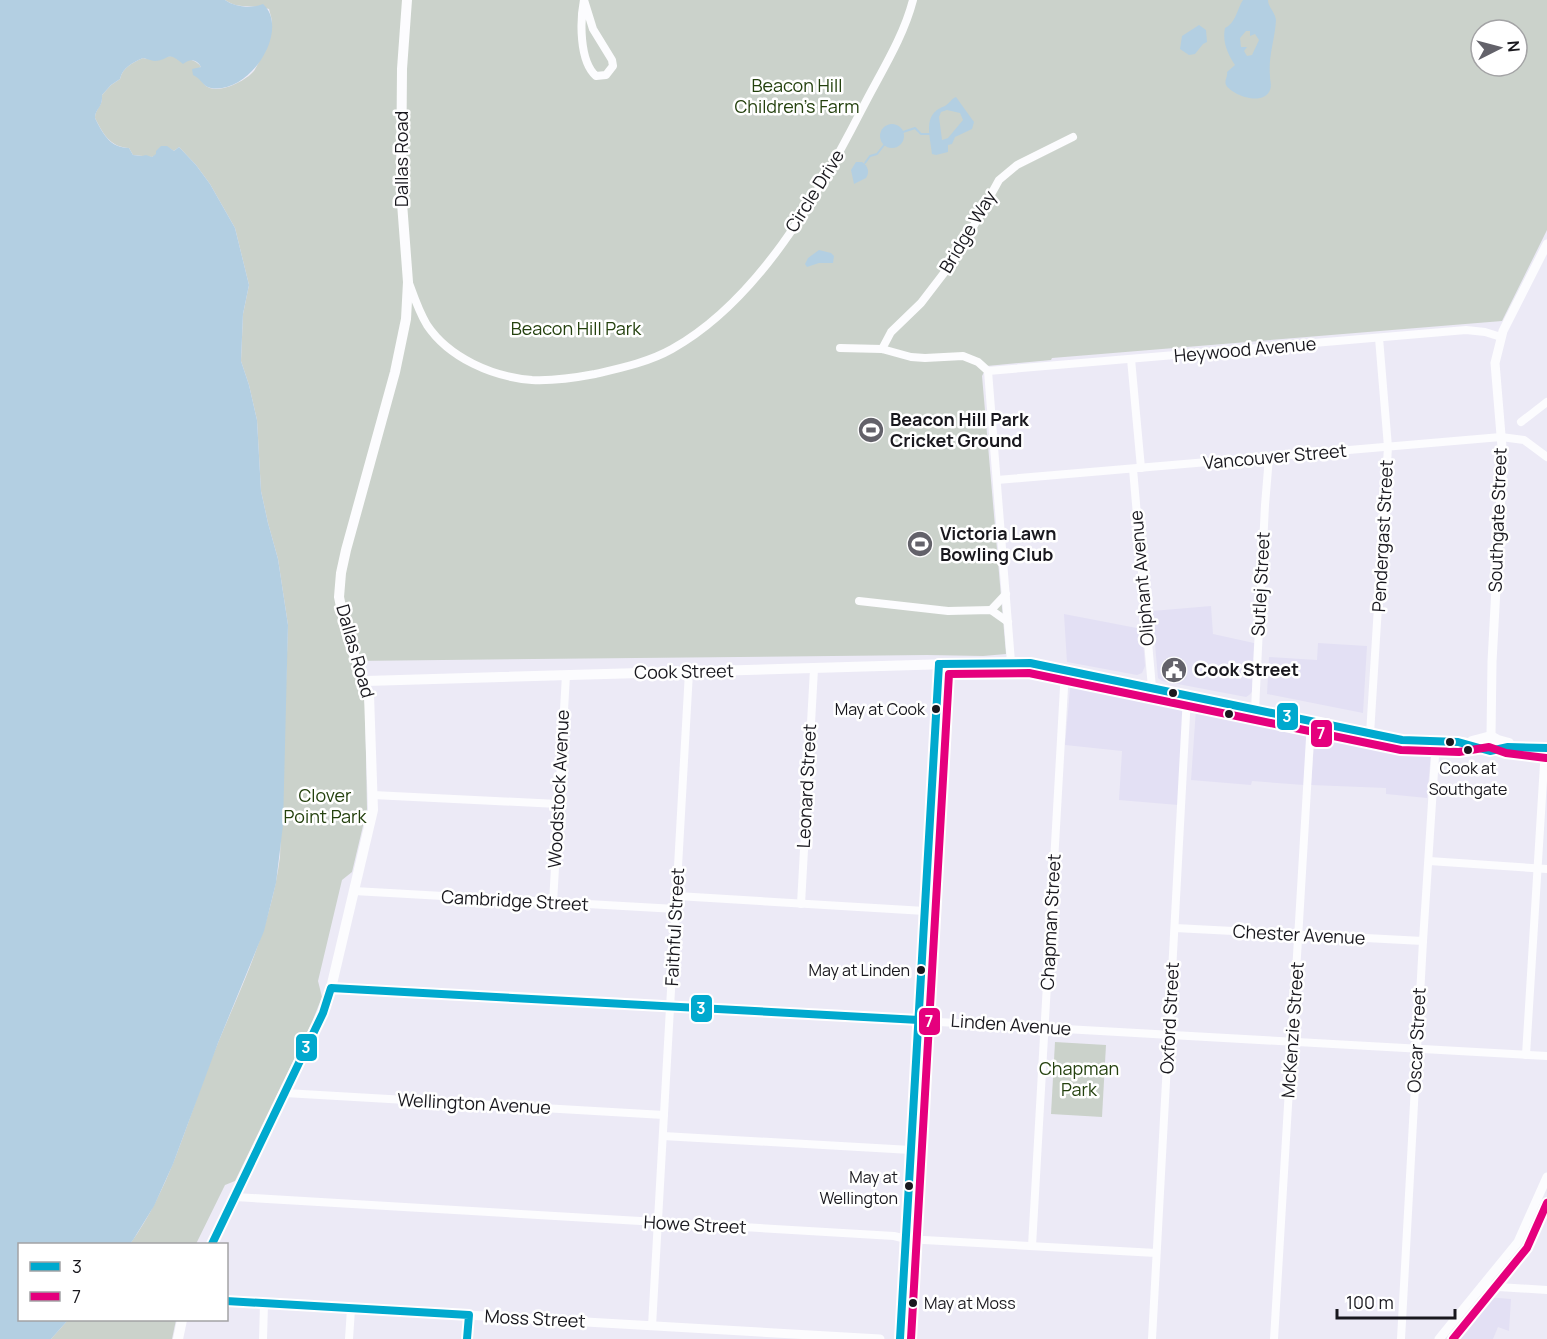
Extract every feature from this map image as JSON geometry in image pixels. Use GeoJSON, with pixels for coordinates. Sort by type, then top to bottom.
{"type":"FeatureCollection","features":[{"type":"Feature","properties":{"kind":"main road","name":"Dallas Road"},"geometry":{"type":"LineString","coordinates":[[213,1243],[323,1012],[331,988],[371,823],[374,795],[369,695],[366,681],[347,636],[339,597],[341,573],[402,342],[407,311],[408,282],[401,190],[402,69],[407,0]]}},
{"type":"Feature","properties":{"kind":"main road","name":"Cook Street"},"geometry":{"type":"LineString","coordinates":[[366,681],[1011,662],[1065,670],[1402,740],[1491,742],[1546,748]]}},
{"type":"Feature","properties":{"kind":"main road"},"geometry":{"type":"LineString","coordinates":[[178,1339],[182,1321]]}},
{"type":"Feature","properties":{"kind":"street"},"geometry":{"type":"LineString","coordinates":[[584,0],[593,29],[612,60],[613,66],[606,75],[596,76],[587,66],[581,16],[584,0]]}},
{"type":"Feature","properties":{"kind":"street","name":"Circle Drive"},"geometry":{"type":"LineString","coordinates":[[408,282],[423,317],[439,339],[471,362],[505,376],[544,380],[587,375],[633,364],[672,348],[724,310],[775,253],[832,166],[883,68],[913,0]]}},
{"type":"Feature","properties":{"kind":"street","name":"Bridge Way"},"geometry":{"type":"LineString","coordinates":[[882,349],[891,332],[921,303],[957,256],[999,180],[1017,165],[1073,137]]}},
{"type":"Feature","properties":{"kind":"street","name":"Southgate Street"},"geometry":{"type":"LineString","coordinates":[[1491,742],[1492,662],[1503,459],[1495,363],[1501,338],[1547,244]]}},
{"type":"Feature","properties":{"kind":"street","name":"Heywood Avenue"},"geometry":{"type":"LineString","coordinates":[[988,371],[1472,330],[1501,338]]}},
{"type":"Feature","properties":{"kind":"street","name":"Pendergast Street"},"geometry":{"type":"LineString","coordinates":[[1370,734],[1388,447],[1379,338]]}},
{"type":"Feature","properties":{"kind":"street"},"geometry":{"type":"LineString","coordinates":[[840,348],[882,349],[911,357],[925,358],[963,356],[978,362],[988,371],[1011,662]]}},
{"type":"Feature","properties":{"kind":"street","name":"Oliphant Avenue"},"geometry":{"type":"LineString","coordinates":[[1131,359],[1152,688]]}},
{"type":"Feature","properties":{"kind":"street"},"geometry":{"type":"LineString","coordinates":[[1521,422],[1547,402]]}},
{"type":"Feature","properties":{"kind":"street","name":"Vancouver Street"},"geometry":{"type":"LineString","coordinates":[[997,480],[1501,437],[1524,440],[1547,457]]}},
{"type":"Feature","properties":{"kind":"street","name":"Sutlej Street"},"geometry":{"type":"LineString","coordinates":[[1255,710],[1269,457]]}},
{"type":"Feature","properties":{"kind":"street"},"geometry":{"type":"LineString","coordinates":[[991,610],[1006,594]]}},
{"type":"Feature","properties":{"kind":"street"},"geometry":{"type":"LineString","coordinates":[[859,601],[938,610],[991,610],[1008,622]]}},
{"type":"Feature","properties":{"kind":"street"},"geometry":{"type":"LineString","coordinates":[[900,1339],[939,664]]}},
{"type":"Feature","properties":{"kind":"street","name":"Leonard Street"},"geometry":{"type":"LineString","coordinates":[[801,904],[814,669]]}},
{"type":"Feature","properties":{"kind":"street","name":"Chapman Street"},"geometry":{"type":"LineString","coordinates":[[1032,1246],[1065,670]]}},
{"type":"Feature","properties":{"kind":"street","name":"Faithful Street"},"geometry":{"type":"LineString","coordinates":[[652,1326],[689,672]]}},
{"type":"Feature","properties":{"kind":"street","name":"Woodstock Avenue"},"geometry":{"type":"LineString","coordinates":[[553,903],[566,675]]}},
{"type":"Feature","properties":{"kind":"street","name":"Oxford Street"},"geometry":{"type":"LineString","coordinates":[[1152,1339],[1188,696]]}},
{"type":"Feature","properties":{"kind":"street","name":"McKenzie Street"},"geometry":{"type":"LineString","coordinates":[[1274,1339],[1311,722]]}},
{"type":"Feature","properties":{"kind":"street","name":"Oscar Street"},"geometry":{"type":"LineString","coordinates":[[1401,1339],[1436,741]]}},
{"type":"Feature","properties":{"kind":"street"},"geometry":{"type":"LineString","coordinates":[[1526,1055],[1543,869],[1546,748]]}},
{"type":"Feature","properties":{"kind":"street"},"geometry":{"type":"LineString","coordinates":[[374,795],[558,804]]}},
{"type":"Feature","properties":{"kind":"street"},"geometry":{"type":"LineString","coordinates":[[1429,861],[1543,869]]}},
{"type":"Feature","properties":{"kind":"street","name":"Cambridge Street"},"geometry":{"type":"LineString","coordinates":[[354,891],[676,909]]}},
{"type":"Feature","properties":{"kind":"street"},"geometry":{"type":"LineString","coordinates":[[677,896],[925,911]]}},
{"type":"Feature","properties":{"kind":"street","name":"Chester Avenue"},"geometry":{"type":"LineString","coordinates":[[1175,928],[1423,941]]}},
{"type":"Feature","properties":{"kind":"street","name":"Linden Avenue"},"geometry":{"type":"LineString","coordinates":[[331,988],[1547,1056]]}},
{"type":"Feature","properties":{"kind":"street","name":"Wellington Avenue"},"geometry":{"type":"LineString","coordinates":[[285,1093],[664,1115]]}},
{"type":"Feature","properties":{"kind":"street"},"geometry":{"type":"LineString","coordinates":[[663,1136],[911,1150]]}},
{"type":"Feature","properties":{"kind":"street"},"geometry":{"type":"LineString","coordinates":[[1439,1339],[1518,1242],[1546,1180]]}},
{"type":"Feature","properties":{"kind":"street","name":"Howe Street"},"geometry":{"type":"LineString","coordinates":[[235,1197],[1156,1253]]}},
{"type":"Feature","properties":{"kind":"street"},"geometry":{"type":"LineString","coordinates":[[1482,1286],[1547,1290]]}},
{"type":"Feature","properties":{"kind":"street","name":"Moss Street"},"geometry":{"type":"LineString","coordinates":[[228,1301],[880,1339]]}},
{"type":"Feature","properties":{"kind":"street"},"geometry":{"type":"LineString","coordinates":[[263,1339],[264,1304]]}},
{"type":"Feature","properties":{"kind":"street"},"geometry":{"type":"LineString","coordinates":[[349,1339],[351,1309]]}},
{"type":"Feature","properties":{"kind":"street"},"geometry":{"type":"LineString","coordinates":[[467,1339],[469,1315]]}},
{"type":"Feature","properties":{"kind":"shaded area"},"geometry":{"type":"Polygon","coordinates":[[[1211,606],[1213,634],[1254,643],[1252,692],[1246,697],[1162,681],[1158,678],[1152,611],[1211,606]]]}},
{"type":"Feature","properties":{"kind":"shaded area"},"geometry":{"type":"Polygon","coordinates":[[[1064,614],[1142,629],[1145,666],[1142,673],[1137,675],[1067,662],[1064,614]]]}},
{"type":"Feature","properties":{"kind":"shaded area"},"geometry":{"type":"Polygon","coordinates":[[[1318,643],[1367,646],[1363,713],[1267,694],[1269,657],[1317,660],[1318,643]]]}},
{"type":"Feature","properties":{"kind":"shaded area"},"geometry":{"type":"Polygon","coordinates":[[[1077,682],[1178,701],[1182,705],[1184,712],[1178,805],[1119,800],[1122,751],[1065,745],[1070,689],[1072,683],[1077,682]]]}},
{"type":"Feature","properties":{"kind":"shaded area"},"geometry":{"type":"Polygon","coordinates":[[[1196,709],[1307,728],[1304,785],[1252,781],[1251,785],[1191,780],[1196,709]]]}},
{"type":"Feature","properties":{"kind":"shaded area"},"geometry":{"type":"Polygon","coordinates":[[[1315,730],[1431,753],[1427,798],[1386,794],[1386,788],[1311,785],[1315,730]]]}},
{"type":"Feature","properties":{"kind":"shaded area"},"geometry":{"type":"Polygon","coordinates":[[[1486,1297],[1511,1299],[1509,1331],[1498,1327],[1493,1339],[1453,1339],[1486,1297]]]}},
{"type":"Feature","properties":{"kind":"green space","name":"Beacon Hill Park"},"geometry":{"type":"Polygon","coordinates":[[[225,0],[1547,0],[1547,230],[1502,321],[1052,358],[1051,360],[987,366],[982,376],[1006,654],[352,661],[363,691],[365,704],[367,809],[352,872],[342,880],[318,981],[322,997],[235,1181],[225,1185],[196,1243],[131,1243],[144,1224],[166,1180],[209,1065],[261,938],[269,912],[280,857],[288,625],[278,559],[261,491],[257,420],[241,361],[243,314],[249,285],[235,228],[210,184],[179,147],[174,151],[169,148],[152,157],[133,155],[129,148],[117,145],[108,139],[95,118],[102,95],[120,79],[126,68],[143,58],[172,56],[193,60],[201,67],[197,69],[203,82],[211,88],[231,86],[249,76],[256,68],[265,48],[272,21],[269,9],[241,6],[225,0]]]}},
{"type":"Feature","properties":{"kind":"green space","name":"Chapman Park"},"geometry":{"type":"Polygon","coordinates":[[[1055,1042],[1106,1045],[1102,1117],[1051,1114],[1055,1042]]]}},
{"type":"Feature","properties":{"kind":"green space"},"geometry":{"type":"Polygon","coordinates":[[[67,1321],[176,1321],[172,1339],[51,1339],[67,1321]]]}},
{"type":"Feature","properties":{"kind":"water"},"geometry":{"type":"Polygon","coordinates":[[[0,0],[225,0],[243,6],[263,4],[270,15],[272,29],[269,43],[262,58],[240,81],[226,87],[211,88],[193,75],[192,69],[201,67],[193,60],[183,64],[170,56],[159,61],[143,58],[126,68],[120,79],[102,95],[95,118],[104,135],[112,143],[129,148],[133,155],[152,157],[161,146],[167,146],[174,151],[179,147],[196,165],[210,184],[235,228],[249,285],[243,314],[241,361],[257,420],[261,491],[278,559],[288,625],[283,825],[276,883],[264,931],[218,1043],[173,1164],[154,1206],[131,1243],[18,1243],[18,1321],[67,1321],[51,1339],[0,1339],[0,0]]]}},
{"type":"Feature","properties":{"kind":"water"},"geometry":{"type":"Polygon","coordinates":[[[1243,0],[1268,0],[1276,20],[1270,62],[1271,88],[1266,95],[1255,99],[1234,92],[1226,85],[1227,72],[1235,65],[1226,48],[1225,28],[1234,19],[1243,0]],[[1246,31],[1240,38],[1241,47],[1247,47],[1244,51],[1247,56],[1252,55],[1259,40],[1255,34],[1250,36],[1250,31],[1246,31]]]}},
{"type":"Feature","properties":{"kind":"water"},"geometry":{"type":"Polygon","coordinates":[[[1199,25],[1206,30],[1207,42],[1195,54],[1189,55],[1180,49],[1182,36],[1199,25]]]}},
{"type":"Feature","properties":{"kind":"water"},"geometry":{"type":"Polygon","coordinates":[[[956,97],[974,122],[972,129],[955,137],[952,144],[948,145],[948,152],[932,154],[930,120],[936,110],[947,105],[956,97]],[[947,110],[941,112],[939,117],[942,140],[948,138],[963,120],[960,113],[947,110]]]}},
{"type":"Feature","properties":{"kind":"water"},"geometry":{"type":"Polygon","coordinates":[[[892,124],[900,128],[904,136],[900,144],[892,148],[884,144],[880,136],[884,128],[892,124]]]}},
{"type":"Feature","properties":{"kind":"water"},"geometry":{"type":"Polygon","coordinates":[[[856,162],[864,164],[868,169],[868,174],[866,178],[854,184],[851,170],[856,162]]]}},
{"type":"Feature","properties":{"kind":"water"},"geometry":{"type":"Polygon","coordinates":[[[819,250],[831,253],[834,256],[833,263],[819,263],[807,267],[805,264],[808,258],[819,250]]]}},
{"type":"Feature","properties":{"kind":"waterway"},"geometry":{"type":"LineString","coordinates":[[903,132],[915,128],[921,134],[930,134]]}},
{"type":"Feature","properties":{"kind":"waterway"},"geometry":{"type":"LineString","coordinates":[[865,163],[884,145]]}},
{"type":"Feature","properties":{"kind":"transit line","name":"3"},"geometry":{"type":"LineString","coordinates":[[939,664],[1030,663],[1402,740],[1458,742],[1490,751],[1508,747],[1547,748]]}},
{"type":"Feature","properties":{"kind":"transit line","name":"3"},"geometry":{"type":"LineString","coordinates":[[900,1339],[939,664]]}},
{"type":"Feature","properties":{"kind":"transit line","name":"7"},"geometry":{"type":"LineString","coordinates":[[911,1339],[949,674],[1029,673],[1401,750],[1459,752],[1489,747],[1506,753],[1546,758]]}},
{"type":"Feature","properties":{"kind":"transit line","name":"3"},"geometry":{"type":"LineString","coordinates":[[212,1243],[323,1013],[331,988],[919,1020]]}},
{"type":"Feature","properties":{"kind":"transit line","name":"7"},"geometry":{"type":"LineString","coordinates":[[1453,1339],[1527,1248],[1547,1203]]}},
{"type":"Feature","properties":{"kind":"transit line","name":"3"},"geometry":{"type":"LineString","coordinates":[[228,1301],[469,1315],[467,1339]]}},
{"type":"Feature","properties":{"kind":"place","name":"Beacon Hill Park Cricket Ground"},"geometry":{"type":"Point","coordinates":[871,430]}},
{"type":"Feature","properties":{"kind":"place","name":"Victoria Lawn Bowling Club"},"geometry":{"type":"Point","coordinates":[920,544]}},
{"type":"Feature","properties":{"kind":"place","name":"Cook Street"},"geometry":{"type":"Point","coordinates":[1174,670]}},
{"type":"Feature","properties":{"kind":"place","name":"May at Cook"},"geometry":{"type":"Point","coordinates":[936,709]}},
{"type":"Feature","properties":{"kind":"place","name":"Cook at Southgate"},"geometry":{"type":"Point","coordinates":[1468,750]}},
{"type":"Feature","properties":{"kind":"place","name":"May at Linden"},"geometry":{"type":"Point","coordinates":[921,970]}},
{"type":"Feature","properties":{"kind":"place","name":"May at Wellington"},"geometry":{"type":"Point","coordinates":[909,1186]}},
{"type":"Feature","properties":{"kind":"place","name":"May at Moss"},"geometry":{"type":"Point","coordinates":[913,1303]}},
{"type":"Feature","properties":{"kind":"park label","name":"Beacon Hill Children's Farm"},"geometry":{"type":"Point","coordinates":[797,96]}},
{"type":"Feature","properties":{"kind":"park label","name":"Clover Point Park"},"geometry":{"type":"Point","coordinates":[325,806]}}]}
